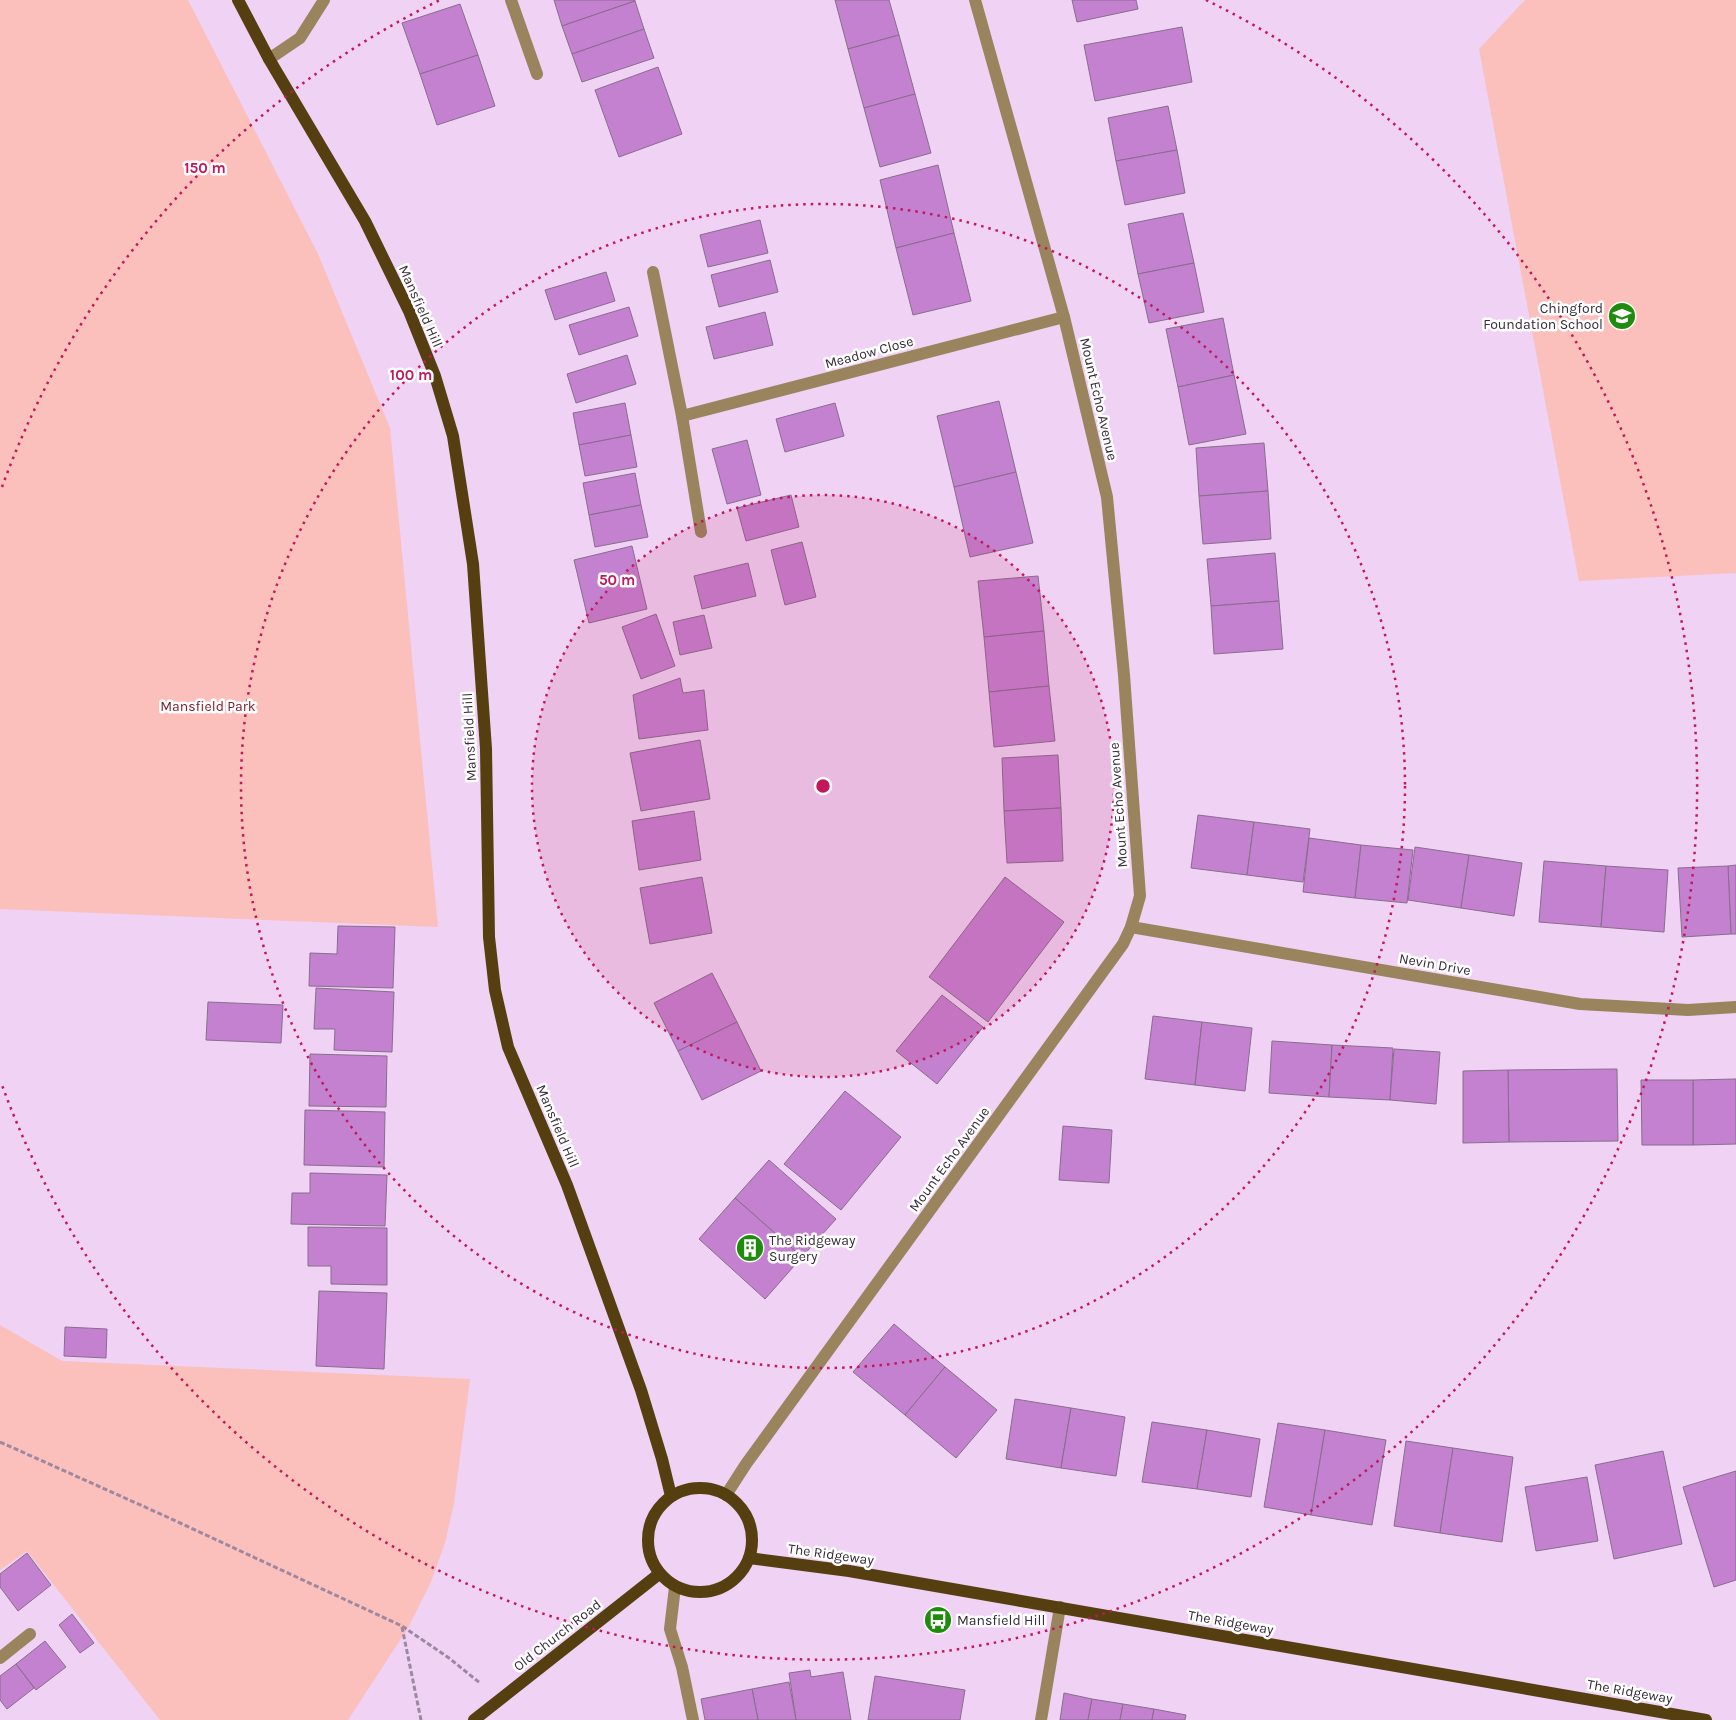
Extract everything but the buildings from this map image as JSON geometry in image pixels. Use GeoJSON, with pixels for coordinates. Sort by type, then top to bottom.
{"type":"FeatureCollection","features":[{"type":"Feature","properties":{"kind":"main road","name":"Mansfield Hill"},"geometry":{"type":"LineString","coordinates":[[238,0],[269,59],[365,221],[409,310],[435,376],[453,436],[474,574],[486,749],[489,936],[495,990],[508,1047],[567,1185],[641,1390],[662,1459],[670,1496]]}},
{"type":"Feature","properties":{"kind":"main road"},"geometry":{"type":"LineString","coordinates":[[693,1487],[712,1489],[726,1494],[737,1502],[745,1513],[750,1526],[752,1546],[749,1558],[738,1576],[726,1585],[704,1592],[675,1586],[659,1574],[648,1553],[647,1538],[653,1515],[670,1496],[693,1487]]}},
{"type":"Feature","properties":{"kind":"main road","name":"The Ridgeway"},"geometry":{"type":"LineString","coordinates":[[749,1558],[849,1571],[1706,1720]]}},
{"type":"Feature","properties":{"kind":"main road","name":"Old Church Road"},"geometry":{"type":"LineString","coordinates":[[474,1720],[659,1574]]}},
{"type":"Feature","properties":{"kind":"street"},"geometry":{"type":"LineString","coordinates":[[269,59],[300,38],[324,0]]}},
{"type":"Feature","properties":{"kind":"street"},"geometry":{"type":"LineString","coordinates":[[511,0],[537,74]]}},
{"type":"Feature","properties":{"kind":"street","name":"Mount Echo Avenue"},"geometry":{"type":"LineString","coordinates":[[726,1494],[1124,944],[1140,896],[1124,675],[1106,497],[1064,317],[975,0]]}},
{"type":"Feature","properties":{"kind":"street"},"geometry":{"type":"LineString","coordinates":[[653,272],[682,416],[701,532]]}},
{"type":"Feature","properties":{"kind":"street","name":"Meadow Close"},"geometry":{"type":"LineString","coordinates":[[682,416],[1064,317]]}},
{"type":"Feature","properties":{"kind":"street","name":"Nevin Drive"},"geometry":{"type":"LineString","coordinates":[[1131,927],[1580,1004],[1688,1010],[1736,1007]]}},
{"type":"Feature","properties":{"kind":"street"},"geometry":{"type":"LineString","coordinates":[[675,1586],[670,1629],[682,1667],[693,1720]]}},
{"type":"Feature","properties":{"kind":"street"},"geometry":{"type":"LineString","coordinates":[[1041,1720],[1060,1607]]}},
{"type":"Feature","properties":{"kind":"street"},"geometry":{"type":"LineString","coordinates":[[0,1658],[30,1634]]}},
{"type":"Feature","properties":{"kind":"path"},"geometry":{"type":"LineString","coordinates":[[0,1442],[402,1626],[449,1658],[500,1699]]}},
{"type":"Feature","properties":{"kind":"path"},"geometry":{"type":"LineString","coordinates":[[402,1626],[421,1720]]}},
{"type":"Feature","properties":{"kind":"green space","name":"Mansfield Park"},"geometry":{"type":"Polygon","coordinates":[[[0,0],[188,0],[318,254],[390,428],[438,927],[0,909],[0,0]]]}},
{"type":"Feature","properties":{"kind":"green space","name":"Chingford Foundation School"},"geometry":{"type":"Polygon","coordinates":[[[1525,0],[1736,0],[1736,573],[1579,581],[1479,49],[1525,0]]]}},
{"type":"Feature","properties":{"kind":"green space"},"geometry":{"type":"Polygon","coordinates":[[[0,1325],[62,1361],[470,1379],[454,1503],[445,1543],[430,1584],[408,1628],[348,1720],[160,1720],[27,1551],[0,1570],[0,1325]]]}},
{"type":"Feature","properties":{"kind":"place","name":"Chingford Foundation School"},"geometry":{"type":"Point","coordinates":[1622,316]}},
{"type":"Feature","properties":{"kind":"place","name":"The Ridgeway Surgery"},"geometry":{"type":"Point","coordinates":[750,1248]}},
{"type":"Feature","properties":{"kind":"place","name":"Mansfield Hill"},"geometry":{"type":"Point","coordinates":[938,1620]}}]}
